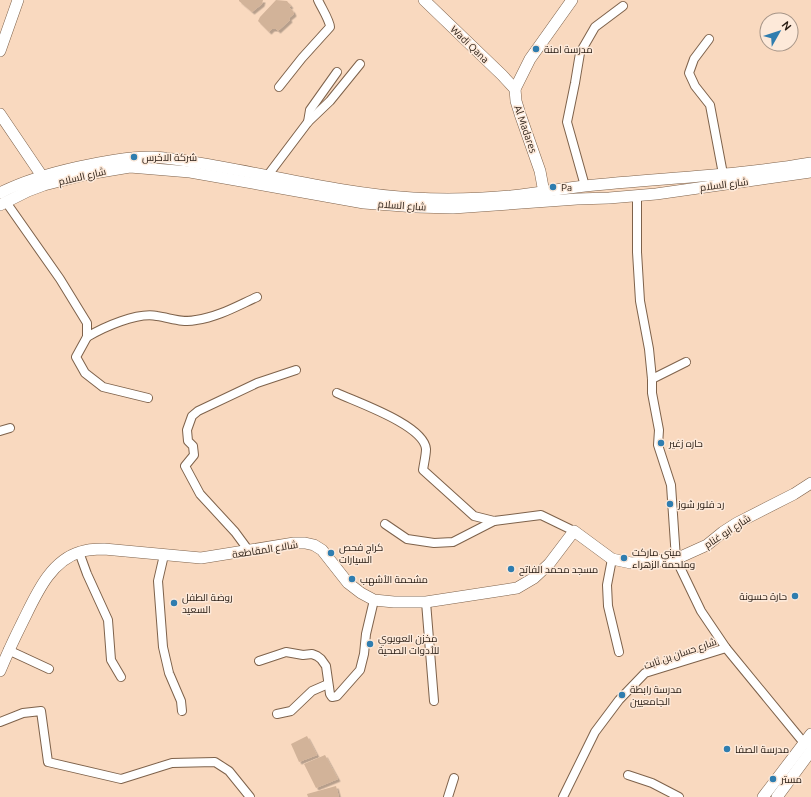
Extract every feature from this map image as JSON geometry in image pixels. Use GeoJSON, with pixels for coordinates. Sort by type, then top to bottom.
{"type":"FeatureCollection","features":[{"type":"Feature","properties":{"kind":"main road"},"geometry":{"type":"LineString","coordinates":[[0,32],[12,0]]}},
{"type":"Feature","properties":{"kind":"main road"},"geometry":{"type":"LineString","coordinates":[[0,51],[18,0]]}},
{"type":"Feature","properties":{"kind":"main road","name":"Wadi Qana"},"geometry":{"type":"LineString","coordinates":[[424,0],[515,89]]}},
{"type":"Feature","properties":{"kind":"main road"},"geometry":{"type":"LineString","coordinates":[[515,89],[530,59],[572,0]]}},
{"type":"Feature","properties":{"kind":"main road","name":"Al Madares"},"geometry":{"type":"LineString","coordinates":[[515,89],[520,114],[540,171],[545,196]]}},
{"type":"Feature","properties":{"kind":"main road"},"geometry":{"type":"LineString","coordinates":[[0,114],[40,180]]}},
{"type":"Feature","properties":{"kind":"main road"},"geometry":{"type":"LineString","coordinates":[[0,126],[40,180]]}},
{"type":"Feature","properties":{"kind":"main road","name":"شارع السلام"},"geometry":{"type":"LineString","coordinates":[[2,200],[40,180],[101,162],[130,158],[153,157],[268,175],[359,192],[413,198],[452,199],[510,196],[609,198],[811,172]]}},
{"type":"Feature","properties":{"kind":"main road","name":"شارع السلام"},"geometry":{"type":"LineString","coordinates":[[40,180],[130,167],[190,172],[364,203],[453,208],[545,196],[585,186],[723,174],[790,167],[811,163]]}},
{"type":"Feature","properties":{"kind":"main road","name":"شارع ابو غنام"},"geometry":{"type":"LineString","coordinates":[[574,531],[612,558],[631,563],[676,559],[707,545],[733,525],[794,494],[811,483]]}},
{"type":"Feature","properties":{"kind":"main road","name":"شالاع المقاطعة"},"geometry":{"type":"LineString","coordinates":[[0,671],[8,650],[38,591],[47,578],[58,565],[68,557],[91,549],[201,558],[294,543],[305,543],[314,545],[322,550],[348,583],[361,593],[374,600],[394,602],[426,602],[517,588],[534,578],[549,564],[574,531]]}},
{"type":"Feature","properties":{"kind":"main road"},"geometry":{"type":"LineString","coordinates":[[763,797],[809,743]]}},
{"type":"Feature","properties":{"kind":"main road"},"geometry":{"type":"LineString","coordinates":[[777,797],[809,743]]}},
{"type":"Feature","properties":{"kind":"street"},"geometry":{"type":"LineString","coordinates":[[279,87],[302,58],[330,27],[330,22],[325,16],[318,0]]}},
{"type":"Feature","properties":{"kind":"street"},"geometry":{"type":"LineString","coordinates":[[585,186],[567,122],[580,53],[595,27],[623,6]]}},
{"type":"Feature","properties":{"kind":"street"},"geometry":{"type":"LineString","coordinates":[[709,40],[694,59],[689,73],[695,86],[710,105],[723,174]]}},
{"type":"Feature","properties":{"kind":"street"},"geometry":{"type":"LineString","coordinates":[[268,175],[308,122],[330,101],[360,64]]}},
{"type":"Feature","properties":{"kind":"street"},"geometry":{"type":"LineString","coordinates":[[308,122],[310,110],[337,72]]}},
{"type":"Feature","properties":{"kind":"street"},"geometry":{"type":"LineString","coordinates":[[637,195],[637,252],[640,301],[649,349],[652,393],[659,430],[658,445],[671,485],[676,559],[701,611],[726,648],[809,743]]}},
{"type":"Feature","properties":{"kind":"street"},"geometry":{"type":"LineString","coordinates":[[2,200],[60,279],[87,323],[87,337],[76,357],[85,374],[104,387],[148,398]]}},
{"type":"Feature","properties":{"kind":"street"},"geometry":{"type":"LineString","coordinates":[[87,337],[118,322],[153,315],[177,321],[196,320],[223,313],[257,297]]}},
{"type":"Feature","properties":{"kind":"street"},"geometry":{"type":"LineString","coordinates":[[652,379],[686,362]]}},
{"type":"Feature","properties":{"kind":"street"},"geometry":{"type":"LineString","coordinates":[[249,551],[235,532],[200,494],[185,466],[194,455],[193,446],[188,441],[187,430],[192,416],[198,411],[257,382],[296,370]]}},
{"type":"Feature","properties":{"kind":"street"},"geometry":{"type":"LineString","coordinates":[[337,393],[400,421],[421,437],[426,448],[423,470],[474,516],[494,521],[541,516],[574,531]]}},
{"type":"Feature","properties":{"kind":"street"},"geometry":{"type":"LineString","coordinates":[[0,431],[10,428]]}},
{"type":"Feature","properties":{"kind":"street"},"geometry":{"type":"LineString","coordinates":[[385,524],[407,539],[434,543],[453,542],[494,521]]}},
{"type":"Feature","properties":{"kind":"street"},"geometry":{"type":"LineString","coordinates":[[79,552],[87,574],[108,620],[111,660],[120,677]]}},
{"type":"Feature","properties":{"kind":"street"},"geometry":{"type":"LineString","coordinates":[[164,556],[158,581],[163,647],[169,673],[181,701],[182,711]]}},
{"type":"Feature","properties":{"kind":"street"},"geometry":{"type":"LineString","coordinates":[[612,558],[607,585],[608,606],[619,652]]}},
{"type":"Feature","properties":{"kind":"street"},"geometry":{"type":"LineString","coordinates":[[259,661],[286,652],[295,652],[301,655],[313,654],[321,659],[326,666],[330,694],[332,697],[336,697],[360,670],[374,600]]}},
{"type":"Feature","properties":{"kind":"street"},"geometry":{"type":"LineString","coordinates":[[426,602],[434,701]]}},
{"type":"Feature","properties":{"kind":"street","name":"شارع حسان بن ثابت"},"geometry":{"type":"LineString","coordinates":[[564,797],[595,732],[619,700],[645,674],[726,648]]}},
{"type":"Feature","properties":{"kind":"street"},"geometry":{"type":"LineString","coordinates":[[8,650],[49,668]]}},
{"type":"Feature","properties":{"kind":"street"},"geometry":{"type":"LineString","coordinates":[[277,714],[291,711],[312,691],[328,684]]}},
{"type":"Feature","properties":{"kind":"street"},"geometry":{"type":"LineString","coordinates":[[0,722],[22,713],[41,711],[48,762],[121,779],[172,763],[215,762],[229,771],[250,797]]}},
{"type":"Feature","properties":{"kind":"street"},"geometry":{"type":"LineString","coordinates":[[628,775],[652,783],[679,797]]}},
{"type":"Feature","properties":{"kind":"street"},"geometry":{"type":"LineString","coordinates":[[448,797],[454,778]]}},
{"type":"Feature","properties":{"kind":"building"},"geometry":{"type":"Polygon","coordinates":[[[239,0],[263,0],[262,4],[252,12],[239,0]]]}},
{"type":"Feature","properties":{"kind":"building"},"geometry":{"type":"Polygon","coordinates":[[[276,0],[287,1],[294,14],[278,31],[276,29],[272,29],[269,32],[258,21],[276,0]]]}},
{"type":"Feature","properties":{"kind":"building"},"geometry":{"type":"Polygon","coordinates":[[[307,736],[317,755],[299,762],[291,744],[307,736]]]}},
{"type":"Feature","properties":{"kind":"building"},"geometry":{"type":"Polygon","coordinates":[[[325,755],[338,779],[316,788],[304,764],[325,755]]]}},
{"type":"Feature","properties":{"kind":"building"},"geometry":{"type":"Polygon","coordinates":[[[336,786],[339,797],[308,797],[307,794],[336,786]]]}},
{"type":"Feature","properties":{"kind":"place","name":"مدرسة امنة"},"geometry":{"type":"Point","coordinates":[536,49]}},
{"type":"Feature","properties":{"kind":"place","name":"شركة الاخرس"},"geometry":{"type":"Point","coordinates":[134,157]}},
{"type":"Feature","properties":{"kind":"place","name":"Pa"},"geometry":{"type":"Point","coordinates":[553,187]}},
{"type":"Feature","properties":{"kind":"place","name":"حاره زغير"},"geometry":{"type":"Point","coordinates":[661,443]}},
{"type":"Feature","properties":{"kind":"place","name":"رد فلور شوز"},"geometry":{"type":"Point","coordinates":[670,504]}},
{"type":"Feature","properties":{"kind":"place","name":"كراج فحص السيارات"},"geometry":{"type":"Point","coordinates":[331,553]}},
{"type":"Feature","properties":{"kind":"place","name":"ميني ماركت وملحمة الزهراء"},"geometry":{"type":"Point","coordinates":[624,558]}},
{"type":"Feature","properties":{"kind":"place","name":"مسجد محمد الفاتح"},"geometry":{"type":"Point","coordinates":[511,569]}},
{"type":"Feature","properties":{"kind":"place","name":"مشحمة الأشهب"},"geometry":{"type":"Point","coordinates":[352,579]}},
{"type":"Feature","properties":{"kind":"place","name":"حارة حسونة"},"geometry":{"type":"Point","coordinates":[795,596]}},
{"type":"Feature","properties":{"kind":"place","name":"روضة الطفل السعيد"},"geometry":{"type":"Point","coordinates":[174,603]}},
{"type":"Feature","properties":{"kind":"place","name":"مخزن العويوي للأدوات الصحية"},"geometry":{"type":"Point","coordinates":[370,644]}},
{"type":"Feature","properties":{"kind":"place","name":"مدرسة رابطة الجامعيين"},"geometry":{"type":"Point","coordinates":[622,695]}},
{"type":"Feature","properties":{"kind":"place","name":"مدرسة الصفا"},"geometry":{"type":"Point","coordinates":[727,749]}},
{"type":"Feature","properties":{"kind":"place","name":"مستر"},"geometry":{"type":"Point","coordinates":[773,779]}}]}
